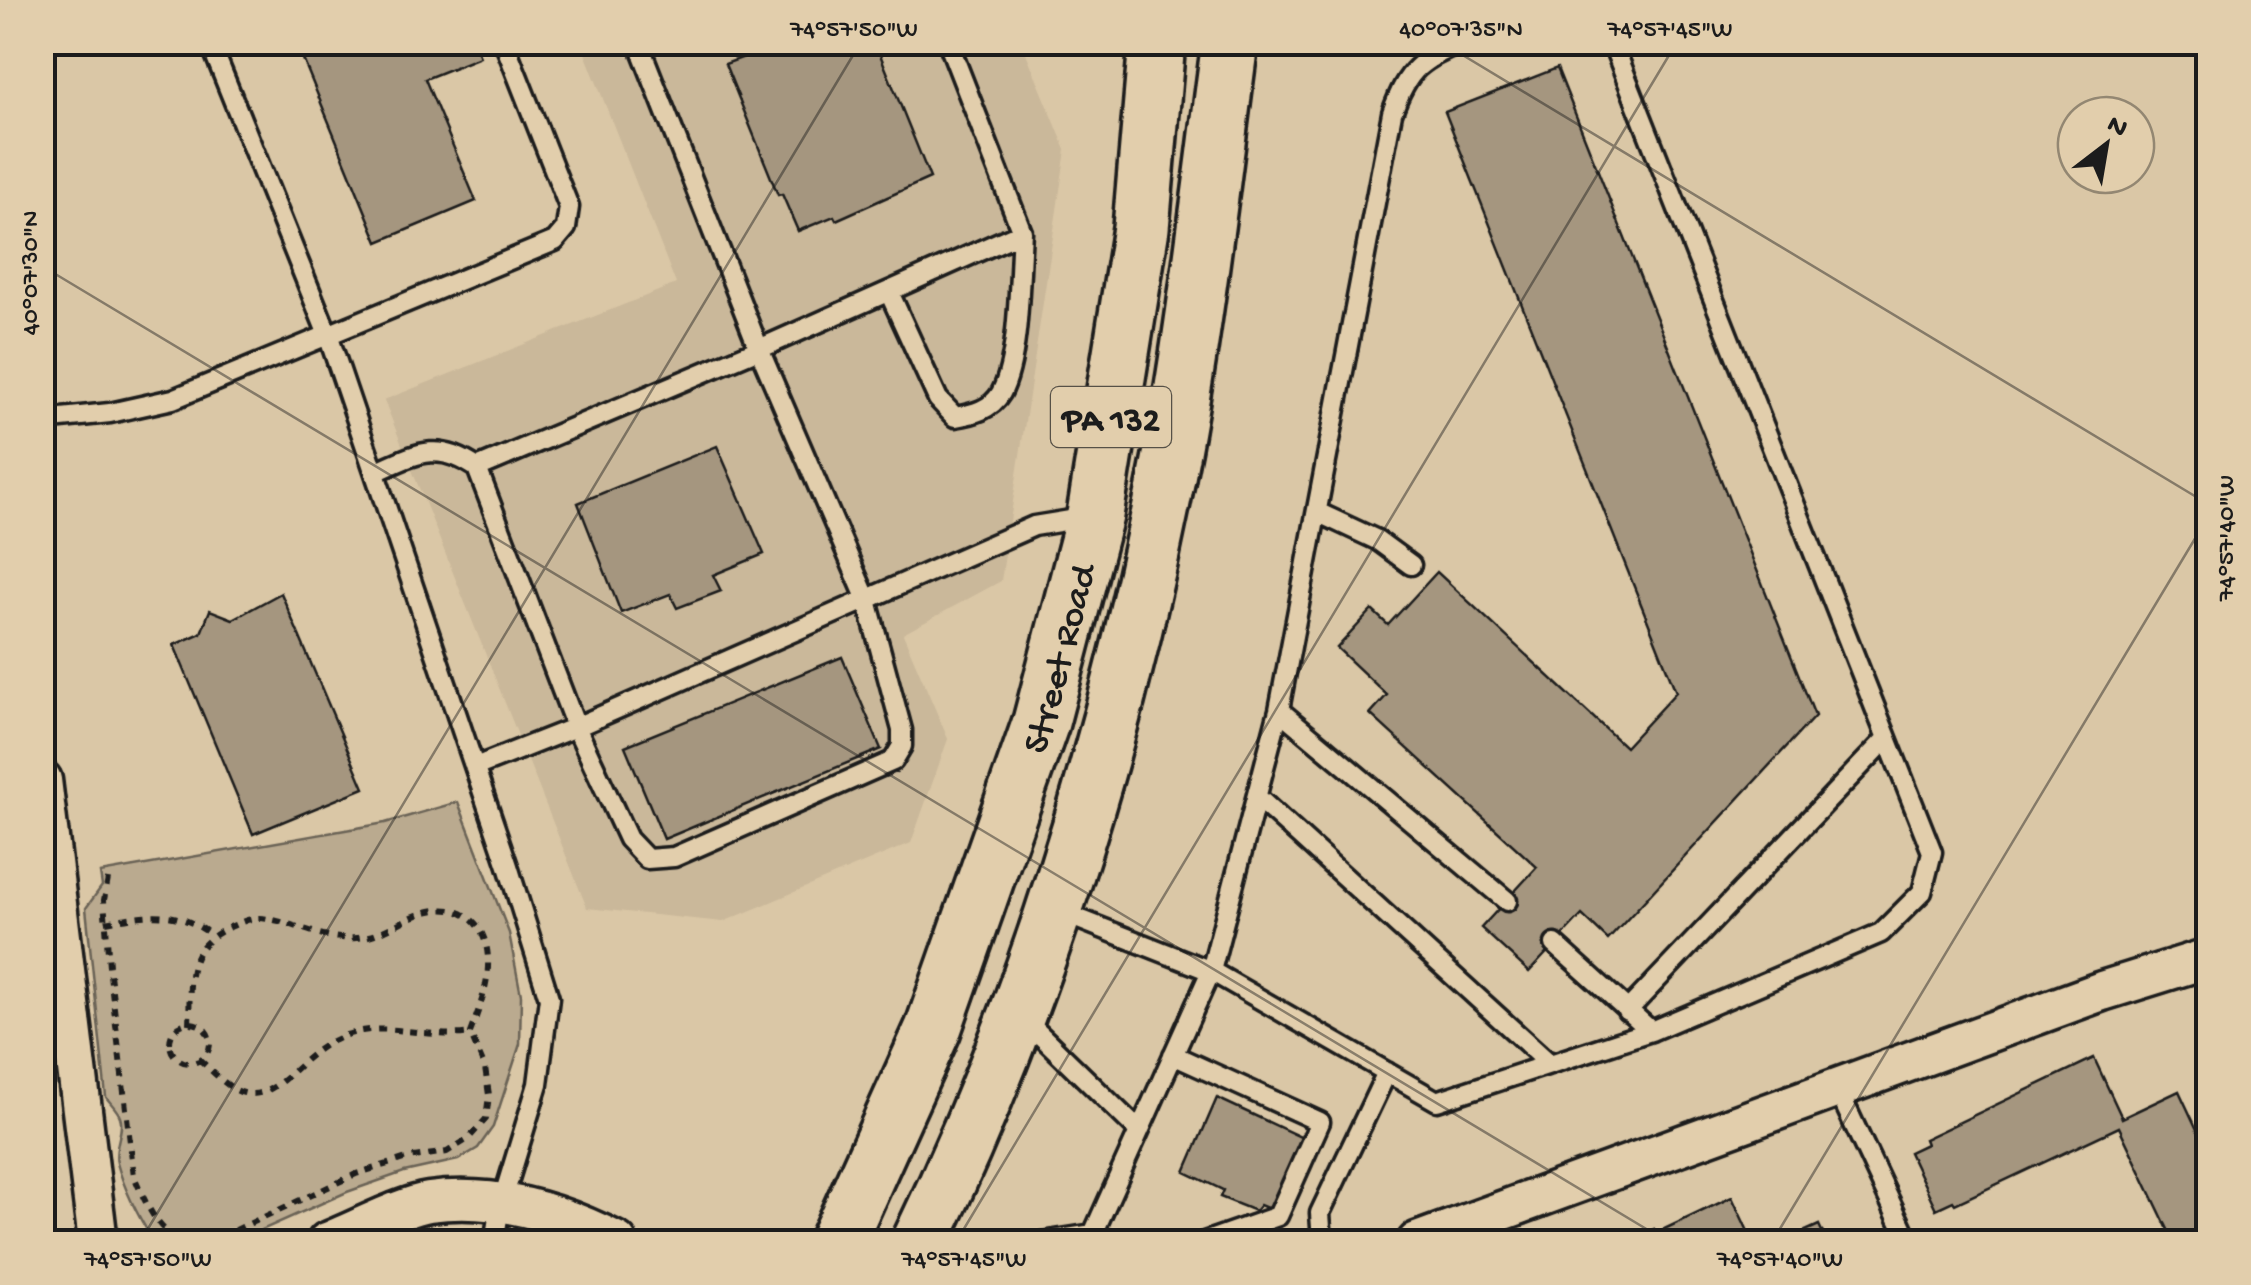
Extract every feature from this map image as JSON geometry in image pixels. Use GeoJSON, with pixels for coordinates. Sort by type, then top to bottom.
{"type":"FeatureCollection","features":[{"type":"Feature","properties":{"kind":"main road","name":"Street Road"},"geometry":{"type":"LineString","coordinates":[[837,1242],[933,1030],[1041,722],[1095,516],[1141,228],[1157,42]]}},
{"type":"Feature","properties":{"kind":"main road","name":"Street Road"},"geometry":{"type":"LineString","coordinates":[[920,1242],[956,1170],[1019,1014],[1056,911],[1104,750],[1173,445],[1230,42]]}},
{"type":"Feature","properties":{"kind":"street"},"geometry":{"type":"LineString","coordinates":[[42,780],[98,1242]]}},
{"type":"Feature","properties":{"kind":"street"},"geometry":{"type":"LineString","coordinates":[[1417,1242],[2102,991],[2208,958]]}},
{"type":"Feature","properties":{"kind":"street"},"geometry":{"type":"LineString","coordinates":[[327,1242],[426,1202],[503,1201],[580,1223],[617,1242]]}},
{"type":"Feature","properties":{"kind":"lane"},"geometry":{"type":"LineString","coordinates":[[210,42],[328,335],[475,766],[549,998],[538,1084],[494,1242]]}},
{"type":"Feature","properties":{"kind":"lane"},"geometry":{"type":"LineString","coordinates":[[42,420],[110,414],[174,399],[555,241],[566,228],[568,208],[504,42]]}},
{"type":"Feature","properties":{"kind":"lane"},"geometry":{"type":"LineString","coordinates":[[375,472],[418,453],[442,450],[476,468],[576,728],[628,838],[647,859],[674,857],[893,761],[902,746],[902,730],[867,600],[758,349],[638,42]]}},
{"type":"Feature","properties":{"kind":"lane"},"geometry":{"type":"LineString","coordinates":[[889,292],[938,399],[955,416],[978,413],[1000,396],[1010,366],[1022,232],[948,42]]}},
{"type":"Feature","properties":{"kind":"lane"},"geometry":{"type":"LineString","coordinates":[[1093,1234],[1211,971],[1258,798],[1280,710],[1392,113],[1403,82],[1428,57],[1463,42]]}},
{"type":"Feature","properties":{"kind":"lane"},"geometry":{"type":"LineString","coordinates":[[1056,911],[1211,971],[1438,1101],[1651,1032],[1881,932],[1922,892],[1932,852],[1612,42]]}},
{"type":"Feature","properties":{"kind":"lane"},"geometry":{"type":"LineString","coordinates":[[476,468],[1022,232]]}},
{"type":"Feature","properties":{"kind":"lane"},"geometry":{"type":"LineString","coordinates":[[1317,512],[1377,540],[1411,565]]}},
{"type":"Feature","properties":{"kind":"lane"},"geometry":{"type":"LineString","coordinates":[[475,766],[576,728],[1034,526],[1095,516]]}},
{"type":"Feature","properties":{"kind":"lane"},"geometry":{"type":"LineString","coordinates":[[1280,710],[1507,900]]}},
{"type":"Feature","properties":{"kind":"lane"},"geometry":{"type":"LineString","coordinates":[[1627,1011],[1887,738]]}},
{"type":"Feature","properties":{"kind":"lane"},"geometry":{"type":"LineString","coordinates":[[1258,798],[1550,1064]]}},
{"type":"Feature","properties":{"kind":"lane"},"geometry":{"type":"LineString","coordinates":[[1555,944],[1651,1032]]}},
{"type":"Feature","properties":{"kind":"lane"},"geometry":{"type":"LineString","coordinates":[[1019,1014],[1139,1130]]}},
{"type":"Feature","properties":{"kind":"lane"},"geometry":{"type":"LineString","coordinates":[[1173,1054],[1320,1122],[1278,1216],[1204,1242]]}},
{"type":"Feature","properties":{"kind":"lane"},"geometry":{"type":"LineString","coordinates":[[1322,1242],[1320,1212],[1387,1072]]}},
{"type":"Feature","properties":{"kind":"lane"},"geometry":{"type":"LineString","coordinates":[[1838,1090],[1909,1242]]}},
{"type":"Feature","properties":{"kind":"lane"},"geometry":{"type":"LineString","coordinates":[[1042,1242],[1093,1234],[1114,1242]]}},
{"type":"Feature","properties":{"kind":"path"},"geometry":{"type":"LineString","coordinates":[[108,880],[104,900],[134,1176],[164,1233],[181,1242]]}},
{"type":"Feature","properties":{"kind":"path"},"geometry":{"type":"LineString","coordinates":[[189,1024],[192,964],[212,936],[256,918],[335,939],[384,933],[421,913],[464,912],[478,924],[486,944],[485,988],[470,1033],[486,1068],[490,1095],[486,1118],[468,1139],[447,1152],[407,1158],[356,1174],[210,1242]]}},
{"type":"Feature","properties":{"kind":"path"},"geometry":{"type":"LineString","coordinates":[[106,922],[174,915],[197,924],[212,936]]}},
{"type":"Feature","properties":{"kind":"path"},"geometry":{"type":"LineString","coordinates":[[200,1060],[208,1050],[208,1038],[201,1027],[189,1024],[172,1033],[170,1047],[182,1061],[200,1060],[238,1091],[253,1094],[280,1084],[315,1052],[341,1036],[366,1030],[452,1036],[470,1033]]}},
{"type":"Feature","properties":{"kind":"shaded area"},"geometry":{"type":"Polygon","coordinates":[[[581,43],[1022,43],[1066,150],[1001,581],[903,634],[948,739],[911,843],[723,922],[587,908],[384,400],[676,284],[581,43]]]}},
{"type":"Feature","properties":{"kind":"shaded area"},"geometry":{"type":"Polygon","coordinates":[[[458,802],[509,933],[521,995],[520,1044],[493,1127],[478,1148],[458,1160],[404,1172],[347,1192],[235,1242],[154,1242],[120,1174],[116,1157],[121,1122],[106,1097],[86,908],[102,886],[100,873],[385,823],[458,802]]]}},
{"type":"Feature","properties":{"kind":"building"},"geometry":{"type":"Polygon","coordinates":[[[296,42],[474,42],[480,57],[425,79],[476,201],[378,242],[296,42]]]}},
{"type":"Feature","properties":{"kind":"building"},"geometry":{"type":"Polygon","coordinates":[[[760,42],[875,42],[930,178],[836,220],[834,216],[798,231],[782,194],[778,195],[725,64],[747,56],[744,50],[760,42]]]}},
{"type":"Feature","properties":{"kind":"building"},"geometry":{"type":"Polygon","coordinates":[[[1557,68],[1815,716],[1608,940],[1582,915],[1529,972],[1481,928],[1537,867],[1370,714],[1387,695],[1337,648],[1372,610],[1388,625],[1437,572],[1625,747],[1676,692],[1445,112],[1557,68]]]}},
{"type":"Feature","properties":{"kind":"building"},"geometry":{"type":"Polygon","coordinates":[[[717,446],[764,554],[713,575],[721,591],[677,608],[670,594],[621,613],[578,503],[717,446]]]}},
{"type":"Feature","properties":{"kind":"building"},"geometry":{"type":"Polygon","coordinates":[[[281,593],[364,788],[253,834],[174,645],[201,633],[210,610],[233,619],[281,593]]]}},
{"type":"Feature","properties":{"kind":"building"},"geometry":{"type":"Polygon","coordinates":[[[842,657],[881,749],[664,839],[625,746],[842,657]]]}},
{"type":"Feature","properties":{"kind":"building"},"geometry":{"type":"Polygon","coordinates":[[[2094,1058],[2122,1118],[2179,1091],[2208,1153],[2208,1242],[2174,1242],[2119,1127],[1955,1204],[1953,1201],[1936,1209],[1909,1152],[1926,1144],[1924,1139],[2094,1058]]]}},
{"type":"Feature","properties":{"kind":"building"},"geometry":{"type":"Polygon","coordinates":[[[1217,1098],[1305,1139],[1274,1211],[1260,1205],[1255,1211],[1220,1197],[1223,1190],[1185,1172],[1217,1098]]]}},
{"type":"Feature","properties":{"kind":"building"},"geometry":{"type":"Polygon","coordinates":[[[1732,1197],[1753,1242],[1614,1242],[1631,1235],[1633,1240],[1654,1229],[1656,1233],[1732,1197]]]}},
{"type":"Feature","properties":{"kind":"building"},"geometry":{"type":"Polygon","coordinates":[[[47,1210],[51,1239],[42,1240],[42,1211],[47,1210]]]}},
{"type":"Feature","properties":{"kind":"building"},"geometry":{"type":"Polygon","coordinates":[[[1819,1225],[1827,1242],[1781,1242],[1819,1225]]]}}]}
